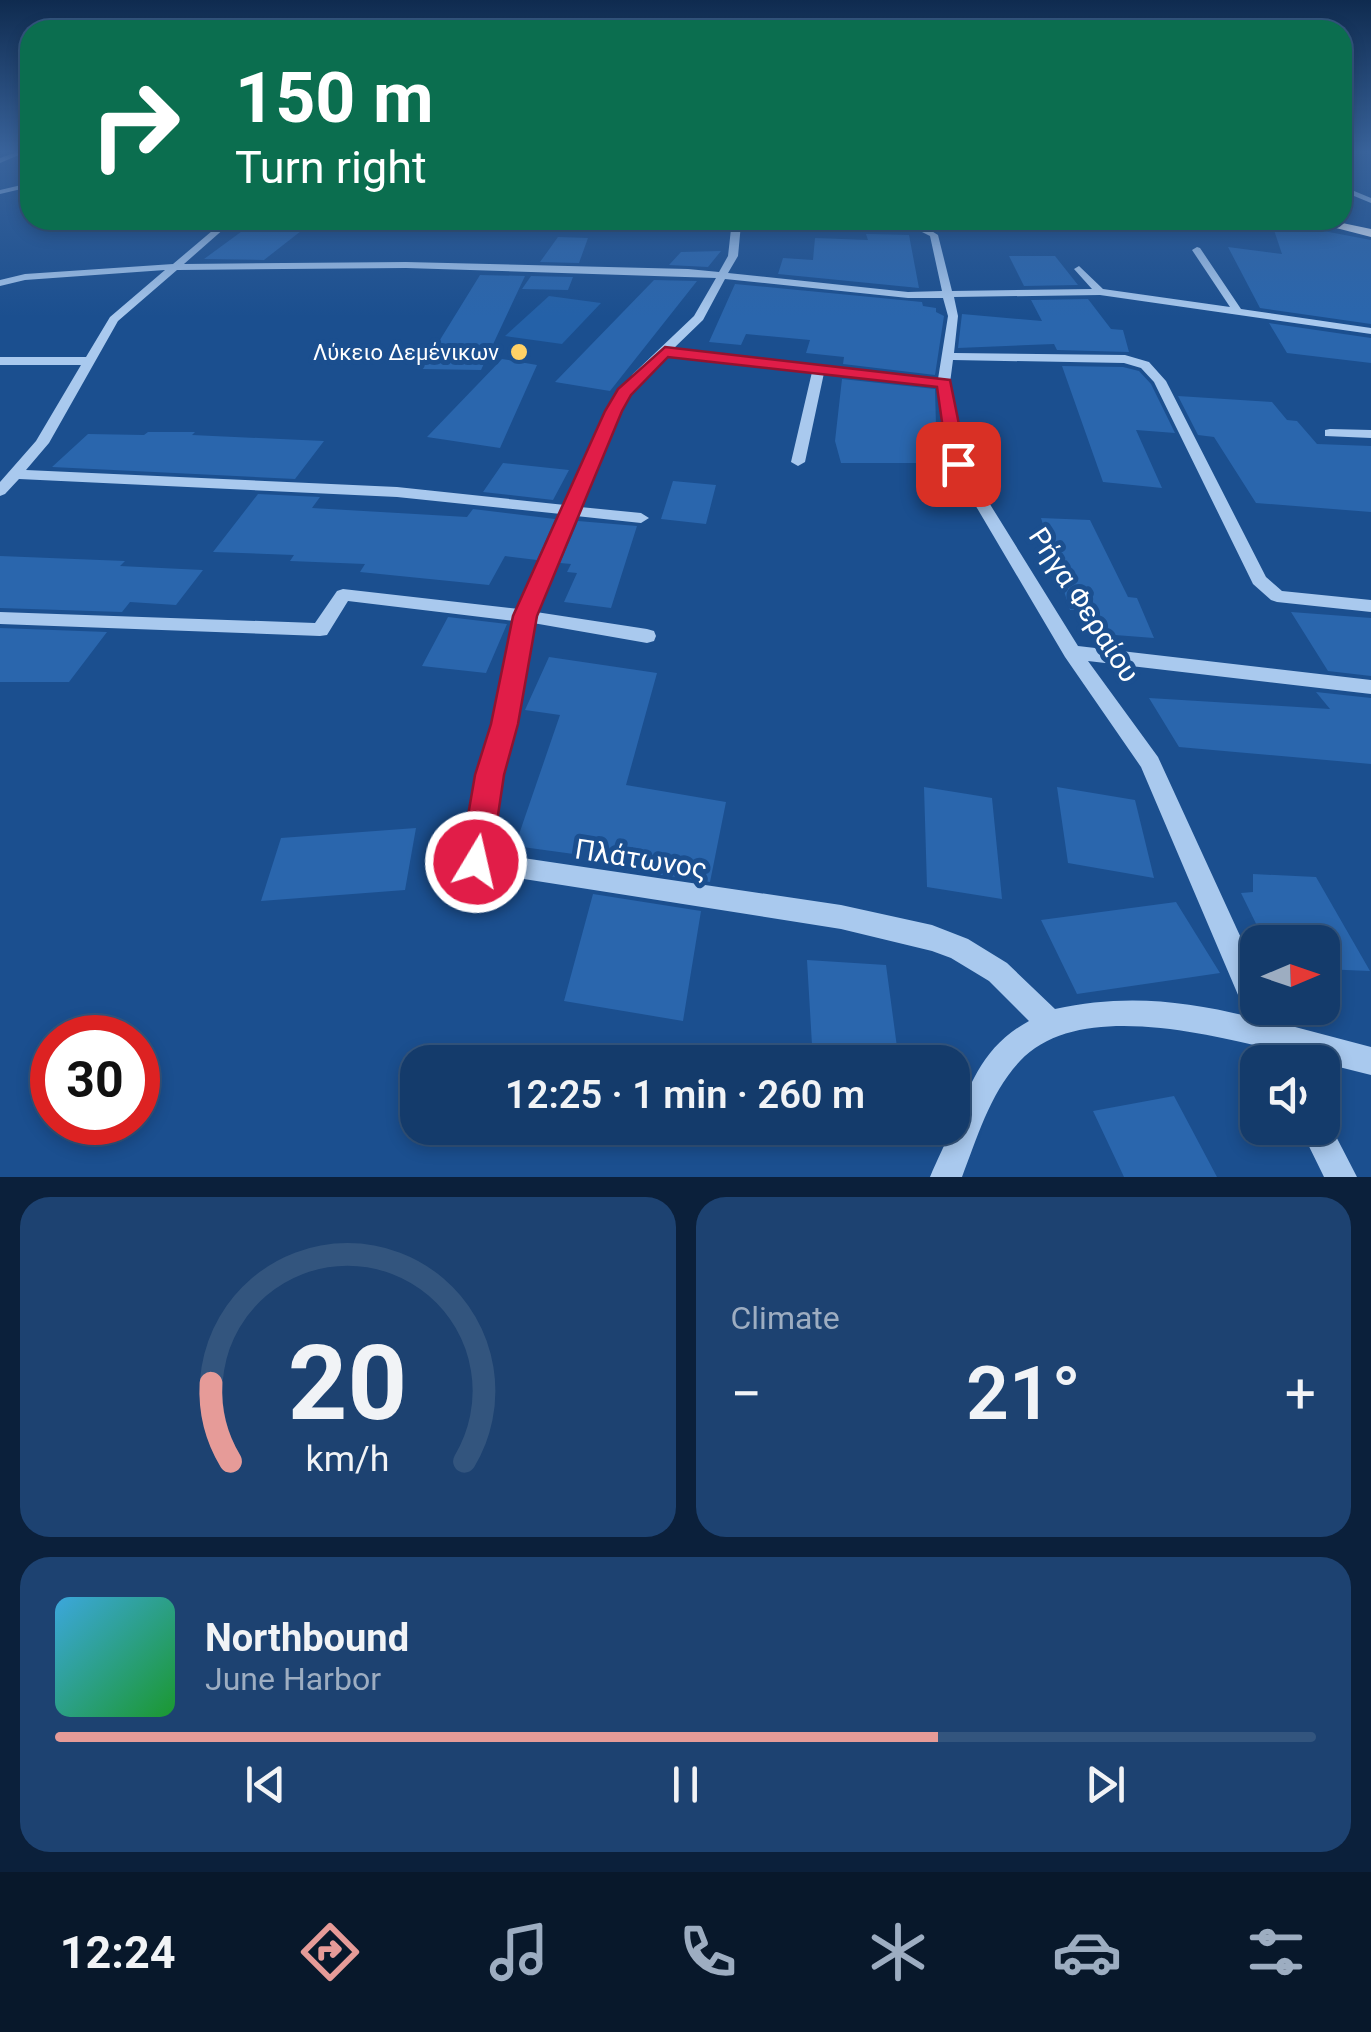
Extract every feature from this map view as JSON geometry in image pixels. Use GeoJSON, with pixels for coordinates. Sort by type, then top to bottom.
{"type":"FeatureCollection","features":[{"type":"Feature","properties":{"kind":"street"},"geometry":{"type":"LineString","coordinates":[[0,491],[42,443],[114,319],[217,230]]}},
{"type":"Feature","properties":{"kind":"street","name":"Πλάτωνος"},"geometry":{"type":"LineString","coordinates":[[736,230],[736,245],[724,274],[699,318],[624,393],[525,616],[504,724],[489,775],[476,862],[841,917],[932,938],[977,957],[998,972],[1052,1025]]}},
{"type":"Feature","properties":{"kind":"street","name":"Ρήγα Φεραίου"},"geometry":{"type":"LineString","coordinates":[[926,230],[934,234],[953,316],[944,383],[958,464],[1072,652],[1150,763],[1240,966]]}},
{"type":"Feature","properties":{"kind":"street"},"geometry":{"type":"LineString","coordinates":[[1197,250],[1238,312]]}},
{"type":"Feature","properties":{"kind":"street"},"geometry":{"type":"LineString","coordinates":[[0,283],[40,276],[171,267],[442,266],[724,274],[908,295],[1100,292],[1371,332]]}},
{"type":"Feature","properties":{"kind":"street"},"geometry":{"type":"LineString","coordinates":[[1079,269],[1100,292]]}},
{"type":"Feature","properties":{"kind":"street"},"geometry":{"type":"LineString","coordinates":[[665,352],[944,383]]}},
{"type":"Feature","properties":{"kind":"street"},"geometry":{"type":"LineString","coordinates":[[948,356],[1104,358],[1145,364],[1160,382],[1259,580],[1277,596],[1371,606]]}},
{"type":"Feature","properties":{"kind":"street"},"geometry":{"type":"LineString","coordinates":[[0,361],[89,361]]}},
{"type":"Feature","properties":{"kind":"street"},"geometry":{"type":"LineString","coordinates":[[798,462],[820,368]]}},
{"type":"Feature","properties":{"kind":"street"},"geometry":{"type":"LineString","coordinates":[[1330,433],[1371,434]]}},
{"type":"Feature","properties":{"kind":"street"},"geometry":{"type":"LineString","coordinates":[[17,474],[397,492],[642,518]]}},
{"type":"Feature","properties":{"kind":"street"},"geometry":{"type":"LineString","coordinates":[[0,618],[320,630],[343,595],[525,616],[647,636]]}},
{"type":"Feature","properties":{"kind":"street"},"geometry":{"type":"LineString","coordinates":[[1072,652],[1371,686]]}},
{"type":"Feature","properties":{"kind":"street"},"geometry":{"type":"LineString","coordinates":[[946,1177],[991,1075],[1018,1043],[1052,1025],[1121,1014],[1204,1021],[1264,1045]]}},
{"type":"Feature","properties":{"kind":"street"},"geometry":{"type":"LineString","coordinates":[[1340,1057],[1371,1061]]}},
{"type":"Feature","properties":{"kind":"street"},"geometry":{"type":"LineString","coordinates":[[1325,1145],[1341,1177]]}},
{"type":"Feature","properties":{"kind":"shaded area"},"geometry":{"type":"Polygon","coordinates":[[[549,296],[601,303],[562,344],[505,336],[549,296]]]}},
{"type":"Feature","properties":{"kind":"building"},"geometry":{"type":"Polygon","coordinates":[[[244,230],[301,231],[264,260],[204,259],[244,230]]]}},
{"type":"Feature","properties":{"kind":"building"},"geometry":{"type":"Polygon","coordinates":[[[1274,230],[1318,230],[1371,240],[1371,324],[1260,308],[1228,247],[1282,254],[1274,230]]]}},
{"type":"Feature","properties":{"kind":"building"},"geometry":{"type":"Polygon","coordinates":[[[866,234],[909,235],[919,288],[778,274],[783,258],[813,260],[815,238],[868,240],[866,234]]]}},
{"type":"Feature","properties":{"kind":"building"},"geometry":{"type":"Polygon","coordinates":[[[558,237],[588,238],[579,263],[540,262],[558,237]]]}},
{"type":"Feature","properties":{"kind":"building"},"geometry":{"type":"Polygon","coordinates":[[[721,251],[708,267],[669,265],[681,252],[721,251]]]}},
{"type":"Feature","properties":{"kind":"building"},"geometry":{"type":"Polygon","coordinates":[[[1009,256],[1055,256],[1078,285],[1024,286],[1009,256]]]}},
{"type":"Feature","properties":{"kind":"building"},"geometry":{"type":"Polygon","coordinates":[[[480,275],[525,276],[481,370],[422,369],[480,275]]]}},
{"type":"Feature","properties":{"kind":"building"},"geometry":{"type":"Polygon","coordinates":[[[531,276],[573,277],[568,290],[522,289],[531,276]]]}},
{"type":"Feature","properties":{"kind":"building"},"geometry":{"type":"Polygon","coordinates":[[[654,280],[697,281],[610,391],[555,382],[654,280]]]}},
{"type":"Feature","properties":{"kind":"building"},"geometry":{"type":"Polygon","coordinates":[[[735,284],[922,302],[923,306],[936,308],[944,316],[935,375],[843,364],[844,357],[806,353],[810,340],[746,334],[741,345],[709,342],[735,284]]]}},
{"type":"Feature","properties":{"kind":"building"},"geometry":{"type":"Polygon","coordinates":[[[1088,299],[1111,329],[1123,330],[1129,352],[1057,350],[1054,344],[958,348],[962,314],[1042,321],[1031,300],[1088,299]]]}},
{"type":"Feature","properties":{"kind":"building"},"geometry":{"type":"Polygon","coordinates":[[[1269,323],[1371,338],[1371,363],[1287,353],[1269,323]]]}},
{"type":"Feature","properties":{"kind":"building"},"geometry":{"type":"Polygon","coordinates":[[[502,359],[537,365],[500,448],[427,437],[502,359]]]}},
{"type":"Feature","properties":{"kind":"building"},"geometry":{"type":"Polygon","coordinates":[[[1062,366],[1123,367],[1139,371],[1151,384],[1175,433],[1136,430],[1162,488],[1103,482],[1062,366]]]}},
{"type":"Feature","properties":{"kind":"building"},"geometry":{"type":"Polygon","coordinates":[[[842,379],[935,389],[937,463],[841,463],[835,441],[842,379]]]}},
{"type":"Feature","properties":{"kind":"building"},"geometry":{"type":"Polygon","coordinates":[[[1178,396],[1272,402],[1287,420],[1297,421],[1317,444],[1371,446],[1371,512],[1256,503],[1214,437],[1198,435],[1178,396]]]}},
{"type":"Feature","properties":{"kind":"building"},"geometry":{"type":"Polygon","coordinates":[[[148,432],[324,441],[295,479],[52,467],[88,434],[148,432]]]}},
{"type":"Feature","properties":{"kind":"building"},"geometry":{"type":"Polygon","coordinates":[[[503,463],[569,470],[553,500],[483,492],[503,463]]]}},
{"type":"Feature","properties":{"kind":"building"},"geometry":{"type":"Polygon","coordinates":[[[673,481],[716,485],[706,524],[661,519],[673,481]]]}},
{"type":"Feature","properties":{"kind":"building"},"geometry":{"type":"Polygon","coordinates":[[[258,494],[320,497],[312,508],[467,517],[473,509],[555,519],[537,560],[505,556],[489,585],[360,572],[365,564],[290,561],[294,555],[213,552],[258,494]]]}},
{"type":"Feature","properties":{"kind":"building"},"geometry":{"type":"Polygon","coordinates":[[[1041,518],[1090,520],[1128,597],[1137,598],[1154,638],[1089,633],[1081,610],[1070,610],[1041,518]]]}},
{"type":"Feature","properties":{"kind":"building"},"geometry":{"type":"Polygon","coordinates":[[[578,521],[637,526],[611,608],[564,602],[577,573],[567,572],[571,564],[560,563],[578,521]]]}},
{"type":"Feature","properties":{"kind":"building"},"geometry":{"type":"Polygon","coordinates":[[[0,556],[125,561],[120,566],[203,570],[176,605],[130,602],[122,612],[0,608],[0,556]]]}},
{"type":"Feature","properties":{"kind":"building"},"geometry":{"type":"Polygon","coordinates":[[[1291,612],[1371,618],[1371,676],[1328,671],[1291,612]]]}},
{"type":"Feature","properties":{"kind":"building"},"geometry":{"type":"Polygon","coordinates":[[[448,617],[507,624],[486,673],[422,666],[448,617]]]}},
{"type":"Feature","properties":{"kind":"building"},"geometry":{"type":"Polygon","coordinates":[[[0,628],[107,632],[69,682],[0,682],[0,628]]]}},
{"type":"Feature","properties":{"kind":"building"},"geometry":{"type":"Polygon","coordinates":[[[549,657],[657,673],[626,785],[726,802],[710,882],[601,866],[603,858],[515,846],[560,715],[525,710],[549,657]]]}},
{"type":"Feature","properties":{"kind":"building"},"geometry":{"type":"Polygon","coordinates":[[[1316,692],[1371,698],[1371,764],[1179,747],[1149,698],[1330,709],[1316,692]]]}},
{"type":"Feature","properties":{"kind":"building"},"geometry":{"type":"Polygon","coordinates":[[[924,787],[992,798],[1002,899],[927,887],[924,787]]]}},
{"type":"Feature","properties":{"kind":"building"},"geometry":{"type":"Polygon","coordinates":[[[1057,787],[1135,800],[1154,878],[1068,863],[1057,787]]]}},
{"type":"Feature","properties":{"kind":"building"},"geometry":{"type":"Polygon","coordinates":[[[416,828],[405,890],[261,901],[281,838],[416,828]]]}},
{"type":"Feature","properties":{"kind":"building"},"geometry":{"type":"Polygon","coordinates":[[[1253,874],[1316,877],[1370,971],[1340,970],[1340,925],[1257,925],[1241,893],[1253,892],[1253,874]]]}},
{"type":"Feature","properties":{"kind":"building"},"geometry":{"type":"Polygon","coordinates":[[[593,894],[701,911],[683,1021],[564,1001],[593,894]]]}},
{"type":"Feature","properties":{"kind":"building"},"geometry":{"type":"Polygon","coordinates":[[[1176,902],[1220,973],[1077,994],[1041,920],[1176,902]]]}},
{"type":"Feature","properties":{"kind":"building"},"geometry":{"type":"Polygon","coordinates":[[[807,960],[886,965],[897,1045],[812,1045],[807,960]]]}},
{"type":"Feature","properties":{"kind":"building"},"geometry":{"type":"Polygon","coordinates":[[[1174,1096],[1217,1177],[1124,1177],[1093,1111],[1174,1096]]]}},
{"type":"Feature","properties":{"kind":"place","name":"Λύκειο Δεμένικων"},"geometry":{"type":"Point","coordinates":[519,352]}},
{"type":"Feature","properties":{"kind":"route"},"geometry":{"type":"LineString","coordinates":[[476,862],[489,775],[504,724],[525,616],[613,411],[638,377],[665,352],[944,383],[958,464]]}}]}
